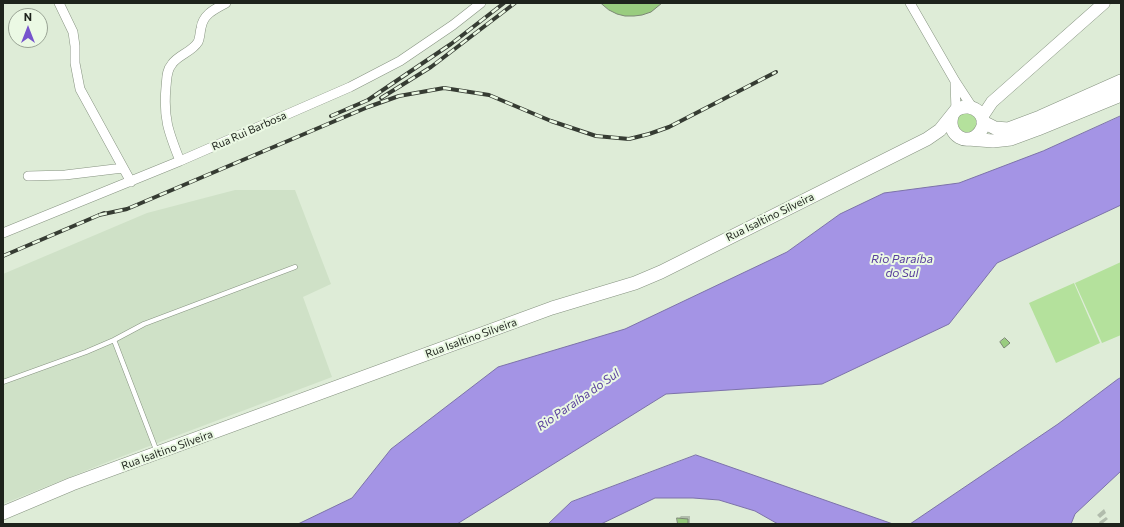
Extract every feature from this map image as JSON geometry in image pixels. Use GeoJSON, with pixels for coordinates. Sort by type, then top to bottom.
{"type":"FeatureCollection","features":[{"type":"Feature","properties":{"kind":"main road"},"geometry":{"type":"LineString","coordinates":[[927,139],[940,130],[954,113],[964,106],[978,114],[995,128],[1008,129],[1040,117],[1121,81]]}},
{"type":"Feature","properties":{"kind":"main road"},"geometry":{"type":"LineString","coordinates":[[954,113],[950,125],[952,130],[964,138],[993,141],[1010,139],[1038,129],[1121,95]]}},
{"type":"Feature","properties":{"kind":"main road"},"geometry":{"type":"LineString","coordinates":[[927,139],[973,138],[983,127],[978,114]]}},
{"type":"Feature","properties":{"kind":"main road","name":"Rua Isaltino Silveira"},"geometry":{"type":"LineString","coordinates":[[3,513],[72,484],[552,308],[635,284],[927,139]]}},
{"type":"Feature","properties":{"kind":"street"},"geometry":{"type":"LineString","coordinates":[[59,3],[72,32],[75,46],[75,63],[80,89],[131,182]]}},
{"type":"Feature","properties":{"kind":"street"},"geometry":{"type":"LineString","coordinates":[[180,161],[168,130],[165,115],[164,102],[167,71],[172,63],[193,48],[198,42],[202,23],[206,15],[226,3]]}},
{"type":"Feature","properties":{"kind":"street","name":"Rua Rui Barbosa"},"geometry":{"type":"LineString","coordinates":[[3,233],[131,182],[350,87],[400,61],[453,25],[481,3]]}},
{"type":"Feature","properties":{"kind":"street"},"geometry":{"type":"LineString","coordinates":[[910,3],[955,81],[978,114],[1104,3]]}},
{"type":"Feature","properties":{"kind":"street"},"geometry":{"type":"LineString","coordinates":[[954,113],[955,81]]}},
{"type":"Feature","properties":{"kind":"street"},"geometry":{"type":"LineString","coordinates":[[28,176],[65,175],[123,168]]}},
{"type":"Feature","properties":{"kind":"lane"},"geometry":{"type":"LineString","coordinates":[[3,382],[86,352],[114,340],[144,324],[295,267]]}},
{"type":"Feature","properties":{"kind":"lane"},"geometry":{"type":"LineString","coordinates":[[114,340],[158,453]]}},
{"type":"Feature","properties":{"kind":"shaded area"},"geometry":{"type":"Polygon","coordinates":[[[235,190],[295,190],[331,284],[303,297],[332,377],[110,461],[3,504],[3,274],[147,213],[235,190]]]}},
{"type":"Feature","properties":{"kind":"green space"},"geometry":{"type":"Polygon","coordinates":[[[962,110],[978,116],[976,131],[961,134],[955,115],[962,110]]]}},
{"type":"Feature","properties":{"kind":"green space"},"geometry":{"type":"Polygon","coordinates":[[[1121,262],[1121,335],[1102,343],[1075,283],[1121,262]]]}},
{"type":"Feature","properties":{"kind":"green space"},"geometry":{"type":"Polygon","coordinates":[[[1074,283],[1100,343],[1056,363],[1029,303],[1074,283]]]}},
{"type":"Feature","properties":{"kind":"water","name":"Rio Paraíba do Sul"},"geometry":{"type":"Polygon","coordinates":[[[1121,116],[1121,205],[997,263],[949,324],[822,384],[666,394],[457,524],[298,524],[352,498],[391,449],[498,367],[625,329],[787,252],[840,214],[884,193],[959,183],[1043,151],[1121,116]]]}},
{"type":"Feature","properties":{"kind":"water"},"geometry":{"type":"Polygon","coordinates":[[[1121,378],[1121,471],[1075,514],[1071,524],[910,524],[1058,424],[1121,378]]]}},
{"type":"Feature","properties":{"kind":"water"},"geometry":{"type":"Polygon","coordinates":[[[696,455],[893,524],[778,524],[755,511],[719,500],[655,498],[601,524],[548,524],[571,502],[696,455]]]}},
{"type":"Feature","properties":{"kind":"building"},"geometry":{"type":"Polygon","coordinates":[[[601,3],[662,3],[651,12],[642,15],[625,16],[609,10],[601,3]]]}},
{"type":"Feature","properties":{"kind":"building"},"geometry":{"type":"Polygon","coordinates":[[[1005,338],[1010,343],[1004,348],[1000,342],[1005,338]]]}},
{"type":"Feature","properties":{"kind":"building"},"geometry":{"type":"Polygon","coordinates":[[[677,518],[688,519],[688,524],[678,524],[677,518]]]}},
{"type":"Feature","properties":{"kind":"railway"},"geometry":{"type":"LineString","coordinates":[[331,116],[368,100],[451,44],[504,3]]}},
{"type":"Feature","properties":{"kind":"railway"},"geometry":{"type":"LineString","coordinates":[[381,98],[431,67],[515,3]]}},
{"type":"Feature","properties":{"kind":"railway"},"geometry":{"type":"LineString","coordinates":[[99,215],[127,209],[368,107],[399,96],[444,88],[489,95],[551,121],[596,136],[629,139],[669,127],[776,72]]}},
{"type":"Feature","properties":{"kind":"railway"},"geometry":{"type":"LineString","coordinates":[[3,256],[104,213]]}}]}
